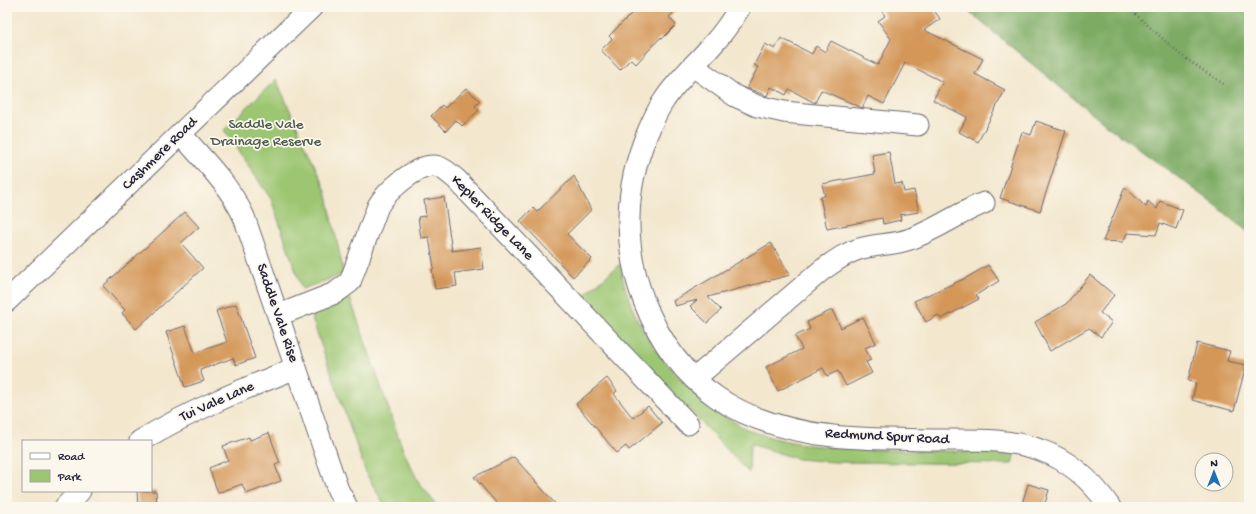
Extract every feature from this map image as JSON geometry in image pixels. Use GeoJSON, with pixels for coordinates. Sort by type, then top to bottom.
{"type":"FeatureCollection","features":[{"type":"Feature","properties":{"kind":"street","name":"Cashmere Road"},"geometry":{"type":"LineString","coordinates":[[7,301],[312,7]]}},
{"type":"Feature","properties":{"kind":"street","name":"Redmund Spur Road"},"geometry":{"type":"LineString","coordinates":[[740,7],[714,44],[692,66],[664,99],[646,135],[638,157],[628,206],[628,230],[636,281],[655,328],[668,349],[694,379],[711,393],[735,409],[766,423],[796,430],[865,439],[990,441],[1039,449],[1063,461],[1083,475],[1100,493],[1110,507]]}},
{"type":"Feature","properties":{"kind":"street"},"geometry":{"type":"LineString","coordinates":[[692,66],[735,96],[757,106],[784,112],[918,125]]}},
{"type":"Feature","properties":{"kind":"street","name":"Saddle Vale Rise"},"geometry":{"type":"LineString","coordinates":[[181,134],[215,171],[235,198],[279,315],[338,490],[347,507]]}},
{"type":"Feature","properties":{"kind":"street","name":"Kepler Ridge Lane"},"geometry":{"type":"LineString","coordinates":[[279,315],[335,293],[350,282],[378,206],[383,197],[414,173],[424,168],[434,166],[446,170],[457,180],[688,424]]}},
{"type":"Feature","properties":{"kind":"street"},"geometry":{"type":"LineString","coordinates":[[694,379],[822,270],[843,256],[860,249],[909,240],[926,233],[959,213],[984,203]]}},
{"type":"Feature","properties":{"kind":"street","name":"Tui Vale Lane"},"geometry":{"type":"LineString","coordinates":[[142,440],[175,420],[252,385],[296,368]]}},
{"type":"Feature","properties":{"kind":"street"},"geometry":{"type":"LineString","coordinates":[[65,507],[79,492]]}},
{"type":"Feature","properties":{"kind":"path"},"geometry":{"type":"LineString","coordinates":[[1121,7],[1133,12],[1182,56],[1224,85]]}},
{"type":"Feature","properties":{"kind":"green space"},"geometry":{"type":"Polygon","coordinates":[[[963,7],[1249,7],[1249,233],[1212,202],[1107,126],[963,7]]]}},
{"type":"Feature","properties":{"kind":"green space","name":"Saddle Vale Drainage Reserve"},"geometry":{"type":"Polygon","coordinates":[[[276,79],[326,191],[344,274],[302,289],[271,199],[224,130],[276,79]]]}},
{"type":"Feature","properties":{"kind":"green space"},"geometry":{"type":"Polygon","coordinates":[[[620,264],[625,288],[634,312],[651,343],[662,358],[699,396],[722,414],[743,427],[771,437],[824,447],[879,450],[1015,452],[1012,464],[834,462],[798,459],[750,444],[749,473],[582,297],[620,264]]]}},
{"type":"Feature","properties":{"kind":"green space"},"geometry":{"type":"Polygon","coordinates":[[[350,298],[403,450],[418,481],[438,507],[385,507],[366,473],[310,313],[350,298]]]}},
{"type":"Feature","properties":{"kind":"building"},"geometry":{"type":"Polygon","coordinates":[[[638,7],[679,7],[669,17],[676,25],[662,39],[661,37],[636,64],[631,59],[620,70],[601,50],[612,39],[609,36],[638,7]]]}},
{"type":"Feature","properties":{"kind":"building"},"geometry":{"type":"Polygon","coordinates":[[[879,7],[932,7],[940,19],[924,30],[983,59],[975,74],[1005,90],[978,142],[959,132],[967,117],[933,100],[943,82],[905,63],[884,104],[868,96],[862,108],[821,90],[815,103],[789,89],[786,95],[771,87],[767,96],[747,88],[758,67],[754,65],[765,44],[775,49],[781,38],[812,54],[816,46],[825,52],[831,41],[878,65],[891,39],[878,21],[885,16],[879,7]]]}},
{"type":"Feature","properties":{"kind":"building"},"geometry":{"type":"Polygon","coordinates":[[[466,88],[480,101],[475,106],[479,110],[462,126],[456,120],[446,131],[431,116],[442,105],[445,108],[466,88]]]}},
{"type":"Feature","properties":{"kind":"building"},"geometry":{"type":"Polygon","coordinates":[[[1036,121],[1066,131],[1040,211],[1000,198],[1022,132],[1031,135],[1036,121]]]}},
{"type":"Feature","properties":{"kind":"building"},"geometry":{"type":"Polygon","coordinates":[[[889,152],[895,184],[902,183],[904,192],[914,190],[919,212],[900,215],[901,220],[883,224],[882,218],[827,229],[820,197],[825,196],[822,184],[875,174],[872,155],[889,152]]]}},
{"type":"Feature","properties":{"kind":"building"},"geometry":{"type":"Polygon","coordinates":[[[574,176],[591,210],[567,234],[592,259],[573,277],[520,221],[533,208],[537,212],[574,176]]]}},
{"type":"Feature","properties":{"kind":"building"},"geometry":{"type":"Polygon","coordinates":[[[1125,187],[1146,207],[1148,201],[1157,209],[1160,201],[1183,210],[1176,229],[1160,223],[1156,235],[1127,233],[1123,242],[1103,241],[1125,187]]]}},
{"type":"Feature","properties":{"kind":"building"},"geometry":{"type":"Polygon","coordinates":[[[444,197],[452,251],[481,247],[484,269],[455,273],[457,286],[435,289],[432,269],[434,268],[429,237],[421,238],[418,217],[426,216],[424,200],[444,197]]]}},
{"type":"Feature","properties":{"kind":"building"},"geometry":{"type":"Polygon","coordinates":[[[185,212],[199,227],[181,243],[203,268],[136,329],[122,313],[125,310],[103,286],[185,212]]]}},
{"type":"Feature","properties":{"kind":"building"},"geometry":{"type":"Polygon","coordinates":[[[771,243],[790,275],[708,297],[721,310],[707,323],[690,306],[697,300],[675,306],[673,301],[771,243]]]}},
{"type":"Feature","properties":{"kind":"building"},"geometry":{"type":"Polygon","coordinates":[[[988,265],[999,281],[976,295],[979,299],[941,319],[938,315],[926,322],[914,301],[966,278],[988,265]]]}},
{"type":"Feature","properties":{"kind":"building"},"geometry":{"type":"Polygon","coordinates":[[[1090,275],[1114,295],[1100,313],[1112,322],[1101,337],[1089,328],[1050,351],[1035,322],[1066,304],[1090,275]]]}},
{"type":"Feature","properties":{"kind":"building"},"geometry":{"type":"Polygon","coordinates":[[[236,304],[255,358],[236,365],[233,358],[200,370],[204,381],[185,387],[166,332],[185,326],[195,353],[227,342],[216,311],[236,304]]]}},
{"type":"Feature","properties":{"kind":"building"},"geometry":{"type":"Polygon","coordinates":[[[832,310],[841,328],[863,317],[876,343],[865,348],[871,360],[866,362],[872,373],[846,386],[838,371],[827,376],[823,368],[778,391],[766,367],[802,349],[795,336],[810,329],[807,322],[832,310]]]}},
{"type":"Feature","properties":{"kind":"building"},"geometry":{"type":"Polygon","coordinates":[[[1197,343],[1230,351],[1227,361],[1246,365],[1234,411],[1192,400],[1196,383],[1188,381],[1197,343]]]}},
{"type":"Feature","properties":{"kind":"building"},"geometry":{"type":"Polygon","coordinates":[[[607,378],[617,391],[614,394],[633,418],[648,406],[662,423],[629,450],[626,446],[617,453],[576,404],[607,378]]]}},
{"type":"Feature","properties":{"kind":"building"},"geometry":{"type":"Polygon","coordinates":[[[269,433],[280,463],[275,465],[281,481],[246,494],[242,484],[218,493],[209,468],[228,460],[223,446],[249,437],[250,440],[269,433]]]}},
{"type":"Feature","properties":{"kind":"building"},"geometry":{"type":"Polygon","coordinates":[[[514,457],[558,507],[500,507],[474,477],[514,457]]]}},
{"type":"Feature","properties":{"kind":"building"},"geometry":{"type":"Polygon","coordinates":[[[1028,484],[1049,490],[1044,507],[1021,507],[1028,484]]]}},
{"type":"Feature","properties":{"kind":"building"},"geometry":{"type":"Polygon","coordinates":[[[156,491],[157,507],[138,507],[137,492],[156,491]]]}}]}
